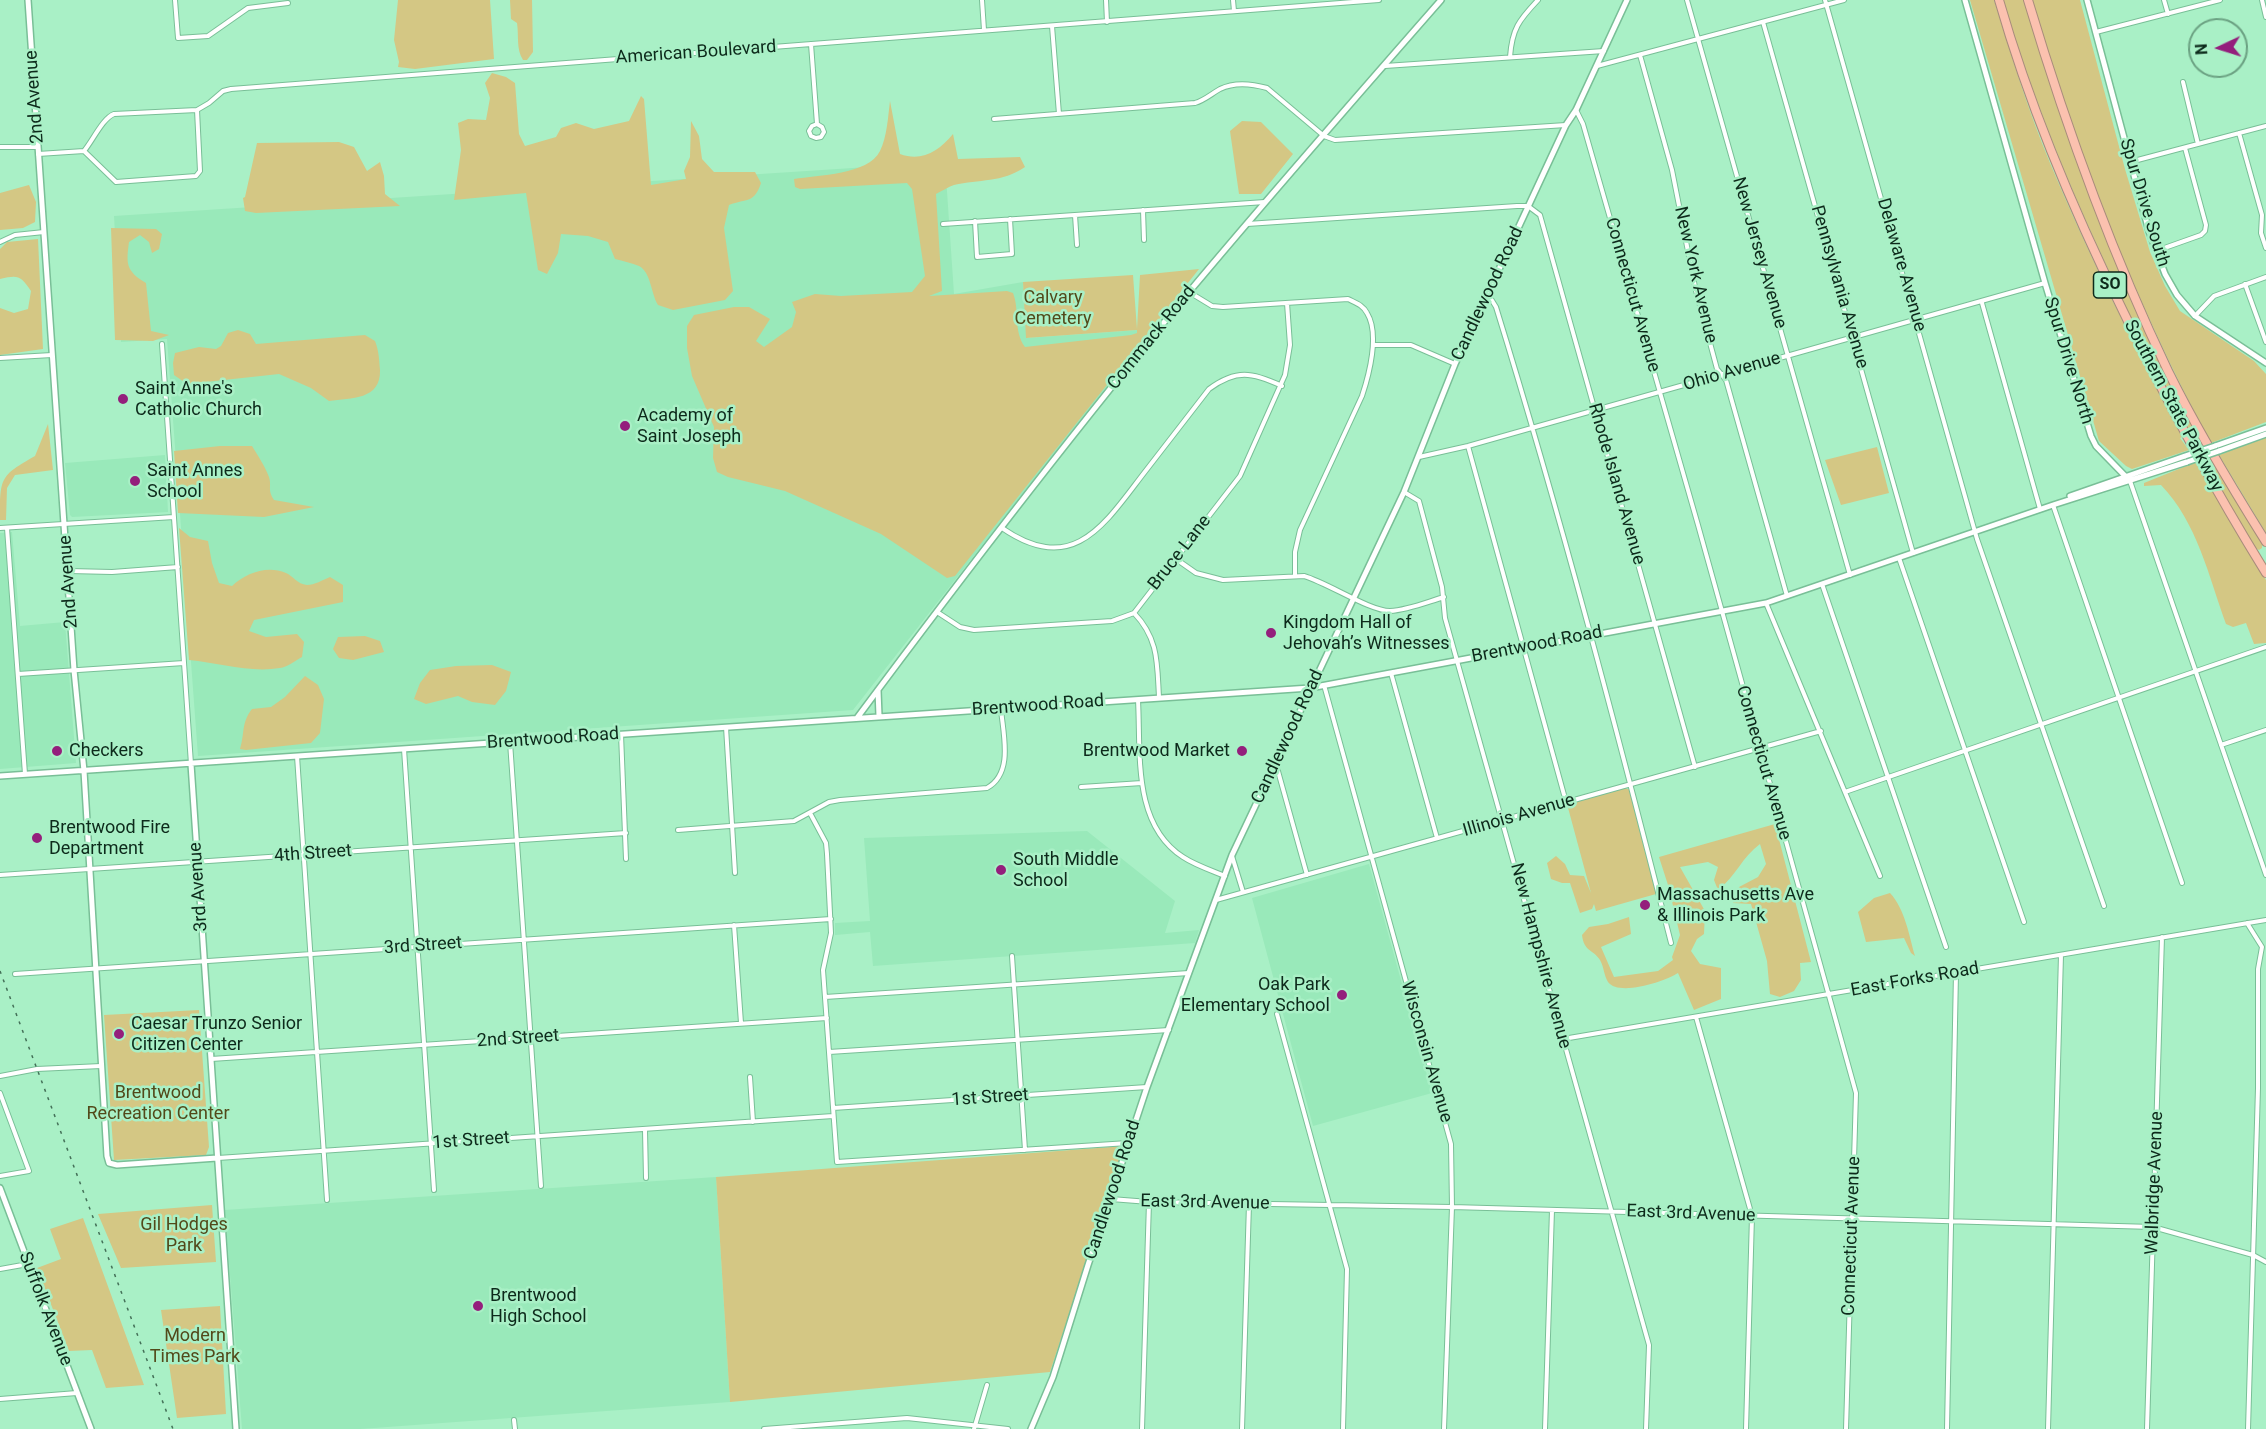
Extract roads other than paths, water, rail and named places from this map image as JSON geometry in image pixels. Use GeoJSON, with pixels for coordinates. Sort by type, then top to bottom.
{"type":"FeatureCollection","features":[{"type":"Feature","properties":{"kind":"highway","name":"Southern State Parkway"},"geometry":{"type":"LineString","coordinates":[[1999,0],[2017,60],[2047,142],[2088,240],[2163,391],[2212,482],[2266,573]]}},
{"type":"Feature","properties":{"kind":"highway","name":"Southern State Parkway"},"geometry":{"type":"LineString","coordinates":[[2028,0],[2085,171],[2147,326],[2203,438],[2266,542]]}},
{"type":"Feature","properties":{"kind":"street","name":"2nd Avenue"},"geometry":{"type":"LineString","coordinates":[[28,0],[74,670],[84,771],[101,1066],[109,1163]]}},
{"type":"Feature","properties":{"kind":"street"},"geometry":{"type":"LineString","coordinates":[[175,0],[178,38],[208,36],[248,8],[288,3]]}},
{"type":"Feature","properties":{"kind":"street"},"geometry":{"type":"LineString","coordinates":[[982,0],[984,30]]}},
{"type":"Feature","properties":{"kind":"street"},"geometry":{"type":"LineString","coordinates":[[1106,0],[1107,22]]}},
{"type":"Feature","properties":{"kind":"street"},"geometry":{"type":"LineString","coordinates":[[1233,0],[1233,11]]}},
{"type":"Feature","properties":{"kind":"street","name":"American Boulevard"},"geometry":{"type":"LineString","coordinates":[[197,110],[223,91],[231,89],[1379,0]]}},
{"type":"Feature","properties":{"kind":"street","name":"Commack Road"},"geometry":{"type":"LineString","coordinates":[[857,718],[1002,528],[1189,292],[1441,0]]}},
{"type":"Feature","properties":{"kind":"street"},"geometry":{"type":"LineString","coordinates":[[1510,57],[1516,25],[1538,0]]}},
{"type":"Feature","properties":{"kind":"street","name":"Candlewood Road"},"geometry":{"type":"LineString","coordinates":[[1031,1429],[1053,1377],[1147,1087],[1170,1030],[1232,855],[1404,492],[1455,364],[1627,0]]}},
{"type":"Feature","properties":{"kind":"street","name":"New Jersey Avenue"},"geometry":{"type":"LineString","coordinates":[[1687,0],[1850,575]]}},
{"type":"Feature","properties":{"kind":"street"},"geometry":{"type":"LineString","coordinates":[[1597,66],[1763,22],[1826,2],[1844,0]]}},
{"type":"Feature","properties":{"kind":"street","name":"Spur Drive North"},"geometry":{"type":"LineString","coordinates":[[1965,0],[2045,284],[2091,436],[2097,446],[2128,479],[2266,875]]}},
{"type":"Feature","properties":{"kind":"street","name":"Spur Drive South"},"geometry":{"type":"LineString","coordinates":[[2087,0],[2156,251],[2176,295],[2196,315],[2266,362]]}},
{"type":"Feature","properties":{"kind":"street"},"geometry":{"type":"LineString","coordinates":[[2164,0],[2168,14]]}},
{"type":"Feature","properties":{"kind":"street"},"geometry":{"type":"LineString","coordinates":[[2096,32],[2220,0]]}},
{"type":"Feature","properties":{"kind":"street"},"geometry":{"type":"LineString","coordinates":[[2262,0],[2266,17]]}},
{"type":"Feature","properties":{"kind":"street","name":"Delaware Avenue"},"geometry":{"type":"LineString","coordinates":[[1826,2],[1976,531],[2104,906]]}},
{"type":"Feature","properties":{"kind":"street","name":"Pennsylvania Avenue"},"geometry":{"type":"LineString","coordinates":[[1763,22],[1913,553]]}},
{"type":"Feature","properties":{"kind":"street"},"geometry":{"type":"LineString","coordinates":[[1052,26],[1059,114]]}},
{"type":"Feature","properties":{"kind":"street"},"geometry":{"type":"LineString","coordinates":[[811,44],[817,124]]}},
{"type":"Feature","properties":{"kind":"street"},"geometry":{"type":"LineString","coordinates":[[1384,66],[1604,51]]}},
{"type":"Feature","properties":{"kind":"street","name":"New York Avenue"},"geometry":{"type":"LineString","coordinates":[[1640,55],[1672,170],[1695,287],[1717,369],[1729,391],[1787,596]]}},
{"type":"Feature","properties":{"kind":"street"},"geometry":{"type":"LineString","coordinates":[[2183,82],[2199,144]]}},
{"type":"Feature","properties":{"kind":"street"},"geometry":{"type":"LineString","coordinates":[[994,119],[1195,104],[1221,89],[1257,85],[1268,88],[1324,136],[1335,140],[1566,125]]}},
{"type":"Feature","properties":{"kind":"street"},"geometry":{"type":"LineString","coordinates":[[0,147],[84,150],[116,182],[196,176],[200,171],[197,110],[114,114],[104,121],[95,138],[84,150]]}},
{"type":"Feature","properties":{"kind":"street","name":"Connecticut Avenue"},"geometry":{"type":"LineString","coordinates":[[1576,110],[1584,124],[1856,1093],[1846,1429]]}},
{"type":"Feature","properties":{"kind":"street"},"geometry":{"type":"LineString","coordinates":[[2130,162],[2266,126]]}},
{"type":"Feature","properties":{"kind":"street"},"geometry":{"type":"LineString","coordinates":[[2239,133],[2262,215],[2261,234],[2266,248]]}},
{"type":"Feature","properties":{"kind":"street"},"geometry":{"type":"LineString","coordinates":[[2156,251],[2201,235],[2205,231],[2206,225],[2185,148]]}},
{"type":"Feature","properties":{"kind":"street"},"geometry":{"type":"LineString","coordinates":[[943,224],[1266,202]]}},
{"type":"Feature","properties":{"kind":"street"},"geometry":{"type":"LineString","coordinates":[[1247,224],[1528,206]]}},
{"type":"Feature","properties":{"kind":"street","name":"Rhode Island Avenue"},"geometry":{"type":"LineString","coordinates":[[1528,206],[1540,215],[1695,767]]}},
{"type":"Feature","properties":{"kind":"street"},"geometry":{"type":"LineString","coordinates":[[1143,210],[1144,240]]}},
{"type":"Feature","properties":{"kind":"street"},"geometry":{"type":"LineString","coordinates":[[1075,215],[1077,245]]}},
{"type":"Feature","properties":{"kind":"street"},"geometry":{"type":"LineString","coordinates":[[975,221],[978,257],[1012,254],[1010,219]]}},
{"type":"Feature","properties":{"kind":"street"},"geometry":{"type":"LineString","coordinates":[[0,242],[15,235],[44,232]]}},
{"type":"Feature","properties":{"kind":"street"},"geometry":{"type":"LineString","coordinates":[[2196,315],[2214,296],[2266,277]]}},
{"type":"Feature","properties":{"kind":"street","name":"Ohio Avenue"},"geometry":{"type":"LineString","coordinates":[[1419,457],[1468,446],[2045,284]]}},
{"type":"Feature","properties":{"kind":"street"},"geometry":{"type":"LineString","coordinates":[[2245,284],[2266,342]]}},
{"type":"Feature","properties":{"kind":"street"},"geometry":{"type":"LineString","coordinates":[[1189,292],[1212,306],[1348,299],[1360,304],[1368,314],[1373,345],[1371,366],[1362,396],[1298,536],[1295,576]]}},
{"type":"Feature","properties":{"kind":"street"},"geometry":{"type":"LineString","coordinates":[[1488,294],[1496,308],[1532,428],[1631,784],[1671,944]]}},
{"type":"Feature","properties":{"kind":"street","name":"Bruce Lane"},"geometry":{"type":"LineString","coordinates":[[1134,613],[1240,476],[1282,386],[1290,345],[1287,303]]}},
{"type":"Feature","properties":{"kind":"street"},"geometry":{"type":"LineString","coordinates":[[1982,303],[2040,509]]}},
{"type":"Feature","properties":{"kind":"street","name":"3rd Avenue"},"geometry":{"type":"LineString","coordinates":[[162,344],[236,1429]]}},
{"type":"Feature","properties":{"kind":"street"},"geometry":{"type":"LineString","coordinates":[[1373,345],[1411,345],[1455,364]]}},
{"type":"Feature","properties":{"kind":"street"},"geometry":{"type":"LineString","coordinates":[[0,358],[52,355]]}},
{"type":"Feature","properties":{"kind":"street"},"geometry":{"type":"LineString","coordinates":[[1002,528],[1030,544],[1045,547],[1059,547],[1085,539],[1108,520],[1209,389],[1230,376],[1242,374],[1253,375],[1282,386]]}},
{"type":"Feature","properties":{"kind":"street","name":"Brentwood Road"},"geometry":{"type":"LineString","coordinates":[[0,776],[1311,688],[1766,603],[2186,459],[2266,428]]}},
{"type":"Feature","properties":{"kind":"street","name":"Brentwood Road"},"geometry":{"type":"LineString","coordinates":[[2217,448],[2266,434]]}},
{"type":"Feature","properties":{"kind":"street"},"geometry":{"type":"LineString","coordinates":[[1468,446],[1566,802]]}},
{"type":"Feature","properties":{"kind":"street","name":"New Hampshire Avenue"},"geometry":{"type":"LineString","coordinates":[[1404,492],[1419,501],[1444,597],[1445,618],[1649,1345],[1646,1429]]}},
{"type":"Feature","properties":{"kind":"street"},"geometry":{"type":"LineString","coordinates":[[2053,505],[2182,883]]}},
{"type":"Feature","properties":{"kind":"street"},"geometry":{"type":"LineString","coordinates":[[0,528],[174,517]]}},
{"type":"Feature","properties":{"kind":"street"},"geometry":{"type":"LineString","coordinates":[[8,528],[25,775]]}},
{"type":"Feature","properties":{"kind":"street"},"geometry":{"type":"LineString","coordinates":[[1899,558],[2024,922]]}},
{"type":"Feature","properties":{"kind":"street"},"geometry":{"type":"LineString","coordinates":[[1176,559],[1196,573],[1223,580],[1295,576],[1315,579],[1378,609],[1389,611],[1444,597]]}},
{"type":"Feature","properties":{"kind":"street"},"geometry":{"type":"LineString","coordinates":[[69,571],[112,572],[178,567]]}},
{"type":"Feature","properties":{"kind":"street"},"geometry":{"type":"LineString","coordinates":[[1822,584],[1946,947]]}},
{"type":"Feature","properties":{"kind":"street"},"geometry":{"type":"LineString","coordinates":[[1766,603],[1880,876]]}},
{"type":"Feature","properties":{"kind":"street"},"geometry":{"type":"LineString","coordinates":[[937,612],[960,627],[974,630],[1112,621],[1134,613],[1148,629],[1153,642],[1159,697]]}},
{"type":"Feature","properties":{"kind":"street"},"geometry":{"type":"LineString","coordinates":[[1845,792],[2266,647]]}},
{"type":"Feature","properties":{"kind":"street"},"geometry":{"type":"LineString","coordinates":[[18,674],[184,663]]}},
{"type":"Feature","properties":{"kind":"street"},"geometry":{"type":"LineString","coordinates":[[1391,673],[1437,838]]}},
{"type":"Feature","properties":{"kind":"street","name":"Wisconsin Avenue"},"geometry":{"type":"LineString","coordinates":[[1324,685],[1451,1144],[1452,1207],[1444,1429]]}},
{"type":"Feature","properties":{"kind":"street"},"geometry":{"type":"LineString","coordinates":[[878,688],[879,716]]}},
{"type":"Feature","properties":{"kind":"street"},"geometry":{"type":"LineString","coordinates":[[1138,699],[1142,783],[1155,828],[1170,847],[1191,862],[1225,876]]}},
{"type":"Feature","properties":{"kind":"street"},"geometry":{"type":"LineString","coordinates":[[678,830],[794,821],[829,802],[840,800],[987,788],[995,784],[1004,769],[1001,709]]}},
{"type":"Feature","properties":{"kind":"street"},"geometry":{"type":"LineString","coordinates":[[726,727],[735,873]]}},
{"type":"Feature","properties":{"kind":"street"},"geometry":{"type":"LineString","coordinates":[[2221,745],[2266,730]]}},
{"type":"Feature","properties":{"kind":"street","name":"Illinois Avenue"},"geometry":{"type":"LineString","coordinates":[[1216,900],[1821,731]]}},
{"type":"Feature","properties":{"kind":"street"},"geometry":{"type":"LineString","coordinates":[[621,734],[626,859]]}},
{"type":"Feature","properties":{"kind":"street"},"geometry":{"type":"LineString","coordinates":[[510,742],[541,1186]]}},
{"type":"Feature","properties":{"kind":"street"},"geometry":{"type":"LineString","coordinates":[[404,749],[434,1190]]}},
{"type":"Feature","properties":{"kind":"street"},"geometry":{"type":"LineString","coordinates":[[297,756],[327,1200]]}},
{"type":"Feature","properties":{"kind":"street"},"geometry":{"type":"LineString","coordinates":[[1276,764],[1307,875]]}},
{"type":"Feature","properties":{"kind":"street"},"geometry":{"type":"LineString","coordinates":[[1081,787],[1142,783]]}},
{"type":"Feature","properties":{"kind":"street"},"geometry":{"type":"LineString","coordinates":[[810,813],[826,843],[831,919],[830,943],[823,970],[837,1162],[1129,1143]]}},
{"type":"Feature","properties":{"kind":"street","name":"4th Street"},"geometry":{"type":"LineString","coordinates":[[0,875],[626,833]]}},
{"type":"Feature","properties":{"kind":"street"},"geometry":{"type":"LineString","coordinates":[[1232,855],[1244,892]]}},
{"type":"Feature","properties":{"kind":"street","name":"3rd Street"},"geometry":{"type":"LineString","coordinates":[[15,974],[831,919]]}},
{"type":"Feature","properties":{"kind":"street","name":"East Forks Road"},"geometry":{"type":"LineString","coordinates":[[1563,1039],[2266,920]]}},
{"type":"Feature","properties":{"kind":"street"},"geometry":{"type":"LineString","coordinates":[[2247,923],[2266,951]]}},
{"type":"Feature","properties":{"kind":"street"},"geometry":{"type":"LineString","coordinates":[[734,925],[741,1023]]}},
{"type":"Feature","properties":{"kind":"street","name":"Walbridge Avenue"},"geometry":{"type":"LineString","coordinates":[[2147,1429],[2162,938]]}},
{"type":"Feature","properties":{"kind":"street"},"geometry":{"type":"LineString","coordinates":[[2248,1429],[2258,1088],[2259,958],[2262,947]]}},
{"type":"Feature","properties":{"kind":"street"},"geometry":{"type":"LineString","coordinates":[[2048,1429],[2061,955]]}},
{"type":"Feature","properties":{"kind":"street"},"geometry":{"type":"LineString","coordinates":[[1012,956],[1025,1150]]}},
{"type":"Feature","properties":{"kind":"street"},"geometry":{"type":"LineString","coordinates":[[2259,958],[2266,956]]}},
{"type":"Feature","properties":{"kind":"street"},"geometry":{"type":"LineString","coordinates":[[825,997],[1189,973]]}},
{"type":"Feature","properties":{"kind":"street"},"geometry":{"type":"LineString","coordinates":[[1947,1429],[1956,973]]}},
{"type":"Feature","properties":{"kind":"street"},"geometry":{"type":"LineString","coordinates":[[1277,1014],[1347,1269],[1342,1429]]}},
{"type":"Feature","properties":{"kind":"street"},"geometry":{"type":"LineString","coordinates":[[1696,1017],[1752,1216],[1746,1429]]}},
{"type":"Feature","properties":{"kind":"street","name":"2nd Street"},"geometry":{"type":"LineString","coordinates":[[210,1059],[827,1018]]}},
{"type":"Feature","properties":{"kind":"street"},"geometry":{"type":"LineString","coordinates":[[829,1052],[1170,1030]]}},
{"type":"Feature","properties":{"kind":"street"},"geometry":{"type":"LineString","coordinates":[[0,1076],[37,1069],[101,1066]]}},
{"type":"Feature","properties":{"kind":"street"},"geometry":{"type":"LineString","coordinates":[[750,1077],[753,1122]]}},
{"type":"Feature","properties":{"kind":"street","name":"1st Street"},"geometry":{"type":"LineString","coordinates":[[833,1108],[1147,1087]]}},
{"type":"Feature","properties":{"kind":"street"},"geometry":{"type":"LineString","coordinates":[[0,1093],[29,1171],[0,1176]]}},
{"type":"Feature","properties":{"kind":"street","name":"1st Street"},"geometry":{"type":"LineString","coordinates":[[109,1163],[117,1165],[833,1116]]}},
{"type":"Feature","properties":{"kind":"street"},"geometry":{"type":"LineString","coordinates":[[645,1130],[646,1178]]}},
{"type":"Feature","properties":{"kind":"street","name":"Suffolk Avenue"},"geometry":{"type":"LineString","coordinates":[[0,1188],[91,1429]]}},
{"type":"Feature","properties":{"kind":"street","name":"East 3rd Avenue"},"geometry":{"type":"LineString","coordinates":[[1111,1199],[1149,1202],[1452,1207],[2153,1227],[2253,1256],[2266,1262]]}},
{"type":"Feature","properties":{"kind":"street"},"geometry":{"type":"LineString","coordinates":[[1142,1429],[1149,1202]]}},
{"type":"Feature","properties":{"kind":"street"},"geometry":{"type":"LineString","coordinates":[[1242,1429],[1249,1204]]}},
{"type":"Feature","properties":{"kind":"street"},"geometry":{"type":"LineString","coordinates":[[1545,1429],[1552,1210]]}},
{"type":"Feature","properties":{"kind":"street"},"geometry":{"type":"LineString","coordinates":[[0,1269],[28,1264]]}},
{"type":"Feature","properties":{"kind":"street"},"geometry":{"type":"LineString","coordinates":[[974,1427],[987,1384]]}},
{"type":"Feature","properties":{"kind":"street"},"geometry":{"type":"LineString","coordinates":[[0,1399],[77,1393]]}},
{"type":"Feature","properties":{"kind":"street"},"geometry":{"type":"LineString","coordinates":[[764,1429],[907,1418],[1008,1429]]}},
{"type":"Feature","properties":{"kind":"street"},"geometry":{"type":"LineString","coordinates":[[514,1420],[515,1429]]}},
{"type":"Feature","properties":{"kind":"railway"},"geometry":{"type":"LineString","coordinates":[[0,971],[173,1429]]}},
{"type":"Feature","properties":{"kind":"place","name":"Saint Anne's Catholic Church"},"geometry":{"type":"Point","coordinates":[123,399]}},
{"type":"Feature","properties":{"kind":"place","name":"Academy of Saint Joseph"},"geometry":{"type":"Point","coordinates":[625,426]}},
{"type":"Feature","properties":{"kind":"place","name":"Saint Annes School"},"geometry":{"type":"Point","coordinates":[135,481]}},
{"type":"Feature","properties":{"kind":"place","name":"Kingdom Hall of Jehovah’s Witnesses"},"geometry":{"type":"Point","coordinates":[1271,633]}},
{"type":"Feature","properties":{"kind":"place","name":"Checkers"},"geometry":{"type":"Point","coordinates":[57,751]}},
{"type":"Feature","properties":{"kind":"place","name":"Brentwood Market"},"geometry":{"type":"Point","coordinates":[1242,751]}},
{"type":"Feature","properties":{"kind":"place","name":"Brentwood Fire Department"},"geometry":{"type":"Point","coordinates":[37,838]}},
{"type":"Feature","properties":{"kind":"place","name":"South Middle School"},"geometry":{"type":"Point","coordinates":[1001,870]}},
{"type":"Feature","properties":{"kind":"place","name":"Massachusetts Ave & Illinois Park"},"geometry":{"type":"Point","coordinates":[1645,905]}},
{"type":"Feature","properties":{"kind":"place","name":"Oak Park Elementary School"},"geometry":{"type":"Point","coordinates":[1342,995]}},
{"type":"Feature","properties":{"kind":"place","name":"Caesar Trunzo Senior Citizen Center"},"geometry":{"type":"Point","coordinates":[119,1034]}},
{"type":"Feature","properties":{"kind":"place","name":"Brentwood High School"},"geometry":{"type":"Point","coordinates":[478,1306]}},
{"type":"Feature","properties":{"kind":"park label","name":"Calvary Cemetery"},"geometry":{"type":"Point","coordinates":[1053,308]}},
{"type":"Feature","properties":{"kind":"park label","name":"Brentwood Recreation Center"},"geometry":{"type":"Point","coordinates":[158,1103]}},
{"type":"Feature","properties":{"kind":"park label","name":"Gil Hodges Park"},"geometry":{"type":"Point","coordinates":[184,1235]}},
{"type":"Feature","properties":{"kind":"park label","name":"Modern Times Park"},"geometry":{"type":"Point","coordinates":[195,1346]}}]}
